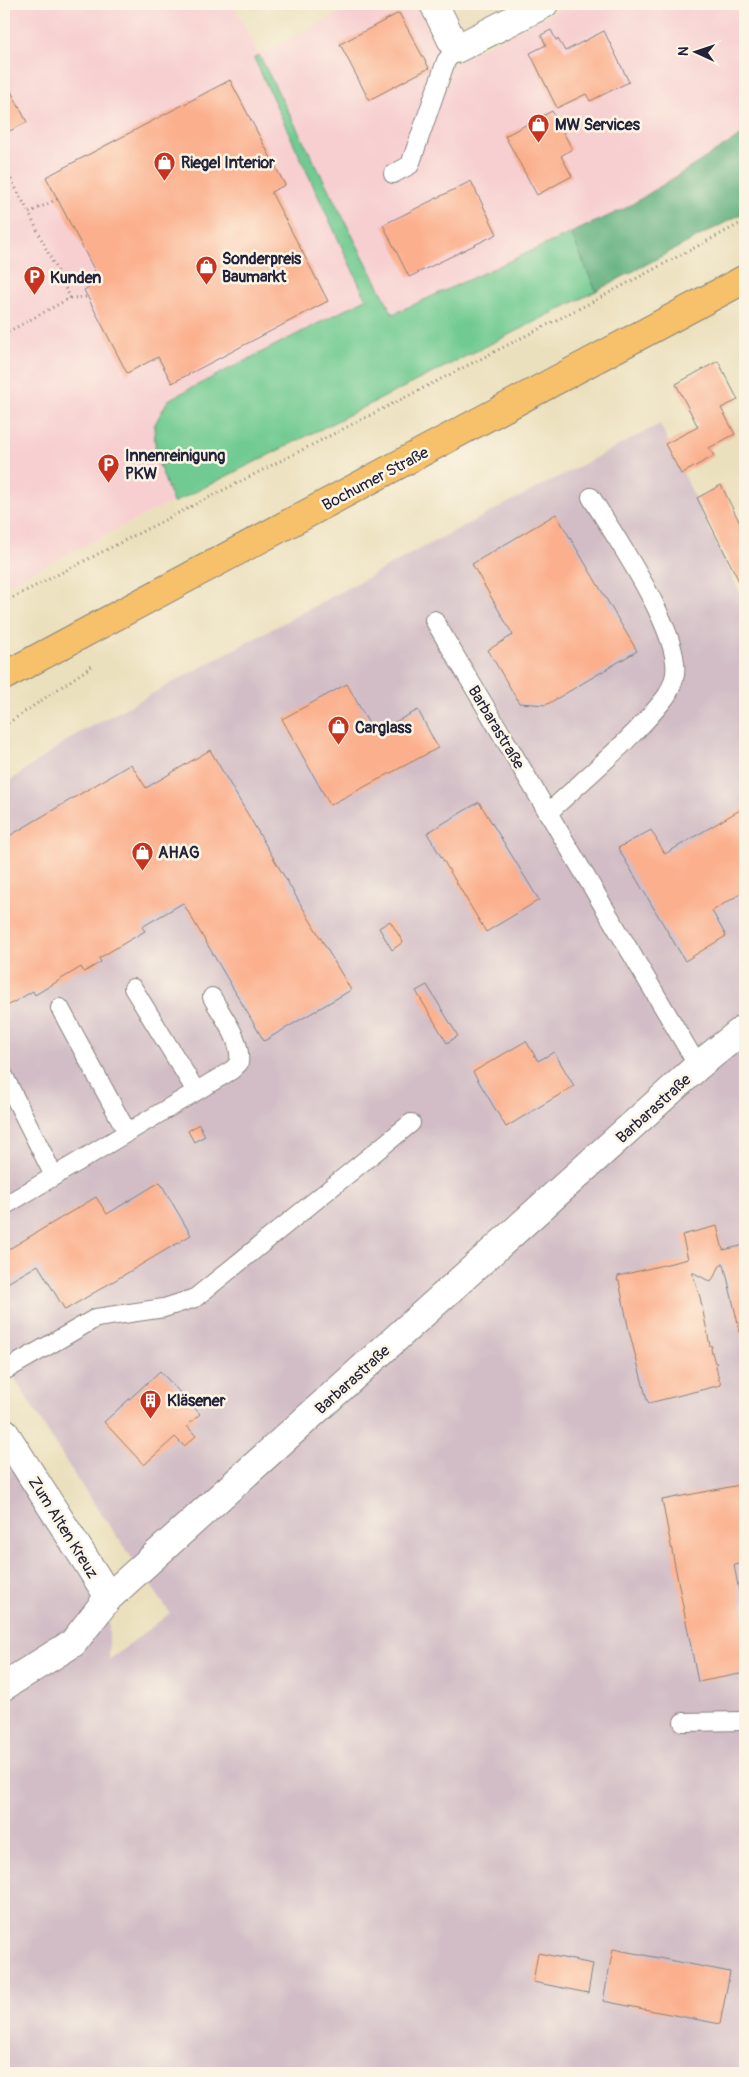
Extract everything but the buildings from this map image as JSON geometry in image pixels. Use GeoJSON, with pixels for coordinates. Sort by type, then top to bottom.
{"type":"FeatureCollection","features":[{"type":"Feature","properties":{"kind":"main road","name":"Bochumer Straße"},"geometry":{"type":"LineString","coordinates":[[4,676],[745,279]]}},
{"type":"Feature","properties":{"kind":"street"},"geometry":{"type":"LineString","coordinates":[[434,4],[456,48],[544,4]]}},
{"type":"Feature","properties":{"kind":"street","name":"Barbarastraße"},"geometry":{"type":"LineString","coordinates":[[4,1686],[73,1643],[109,1597],[698,1066],[745,1028]]}},
{"type":"Feature","properties":{"kind":"street","name":"Zum Alten Kreuz"},"geometry":{"type":"LineString","coordinates":[[4,1432],[109,1597]]}},
{"type":"Feature","properties":{"kind":"lane"},"geometry":{"type":"LineString","coordinates":[[394,174],[410,165],[446,61],[456,48]]}},
{"type":"Feature","properties":{"kind":"lane"},"geometry":{"type":"LineString","coordinates":[[548,813],[629,737],[666,697],[675,674],[674,654],[666,627],[591,497]]}},
{"type":"Feature","properties":{"kind":"lane","name":"Barbarastraße"},"geometry":{"type":"LineString","coordinates":[[434,620],[698,1066]]}},
{"type":"Feature","properties":{"kind":"lane"},"geometry":{"type":"LineString","coordinates":[[132,988],[196,1092]]}},
{"type":"Feature","properties":{"kind":"lane"},"geometry":{"type":"LineString","coordinates":[[4,1206],[196,1092],[232,1070],[239,1063],[238,1042],[212,997]]}},
{"type":"Feature","properties":{"kind":"lane"},"geometry":{"type":"LineString","coordinates":[[60,1008],[127,1132]]}},
{"type":"Feature","properties":{"kind":"lane"},"geometry":{"type":"LineString","coordinates":[[4,1076],[10,1104],[54,1176]]}},
{"type":"Feature","properties":{"kind":"lane"},"geometry":{"type":"LineString","coordinates":[[4,1372],[96,1318],[164,1308],[195,1298],[410,1123]]}},
{"type":"Feature","properties":{"kind":"lane"},"geometry":{"type":"LineString","coordinates":[[683,1722],[745,1721]]}},
{"type":"Feature","properties":{"kind":"path"},"geometry":{"type":"LineString","coordinates":[[4,166],[70,298]]}},
{"type":"Feature","properties":{"kind":"path"},"geometry":{"type":"LineString","coordinates":[[29,213],[57,199]]}},
{"type":"Feature","properties":{"kind":"path"},"geometry":{"type":"LineString","coordinates":[[4,602],[562,317],[745,221]]}},
{"type":"Feature","properties":{"kind":"path"},"geometry":{"type":"LineString","coordinates":[[4,334],[70,298],[88,297]]}},
{"type":"Feature","properties":{"kind":"path"},"geometry":{"type":"LineString","coordinates":[[4,726],[95,664]]}},
{"type":"Feature","properties":{"kind":"shaded area"},"geometry":{"type":"Polygon","coordinates":[[[4,4],[233,4],[259,55],[254,58],[366,300],[168,400],[154,426],[156,456],[173,503],[163,506],[4,586],[4,4]]]}},
{"type":"Feature","properties":{"kind":"shaded area"},"geometry":{"type":"Polygon","coordinates":[[[357,4],[418,4],[449,65],[569,4],[745,4],[745,133],[625,208],[393,314],[259,55],[357,4]]]}},
{"type":"Feature","properties":{"kind":"shaded area"},"geometry":{"type":"Polygon","coordinates":[[[660,424],[745,604],[745,2073],[4,2073],[4,1432],[109,1597],[109,1660],[170,1613],[75,1476],[4,1361],[4,785],[72,737],[418,550],[660,424]]]}},
{"type":"Feature","properties":{"kind":"green space"},"geometry":{"type":"Polygon","coordinates":[[[259,55],[393,314],[571,233],[596,291],[173,503],[156,456],[154,426],[168,400],[366,299],[254,58],[259,55]]]}},
{"type":"Feature","properties":{"kind":"green space"},"geometry":{"type":"Polygon","coordinates":[[[745,133],[745,212],[596,291],[571,233],[626,208],[745,133]]]}},
{"type":"Feature","properties":{"kind":"place","name":"MW Services"},"geometry":{"type":"Point","coordinates":[539,143]}},
{"type":"Feature","properties":{"kind":"place","name":"Riegel Interior"},"geometry":{"type":"Point","coordinates":[165,181]}},
{"type":"Feature","properties":{"kind":"place","name":"Sonderpreis Baumarkt"},"geometry":{"type":"Point","coordinates":[206,286]}},
{"type":"Feature","properties":{"kind":"place","name":"Kunden"},"geometry":{"type":"Point","coordinates":[34,296]}},
{"type":"Feature","properties":{"kind":"place","name":"Innenreinigung PKW"},"geometry":{"type":"Point","coordinates":[109,483]}},
{"type":"Feature","properties":{"kind":"place","name":"Carglass"},"geometry":{"type":"Point","coordinates":[339,746]}},
{"type":"Feature","properties":{"kind":"place","name":"AHAG"},"geometry":{"type":"Point","coordinates":[142,871]}},
{"type":"Feature","properties":{"kind":"place","name":"Kläsener"},"geometry":{"type":"Point","coordinates":[151,1419]}}]}
